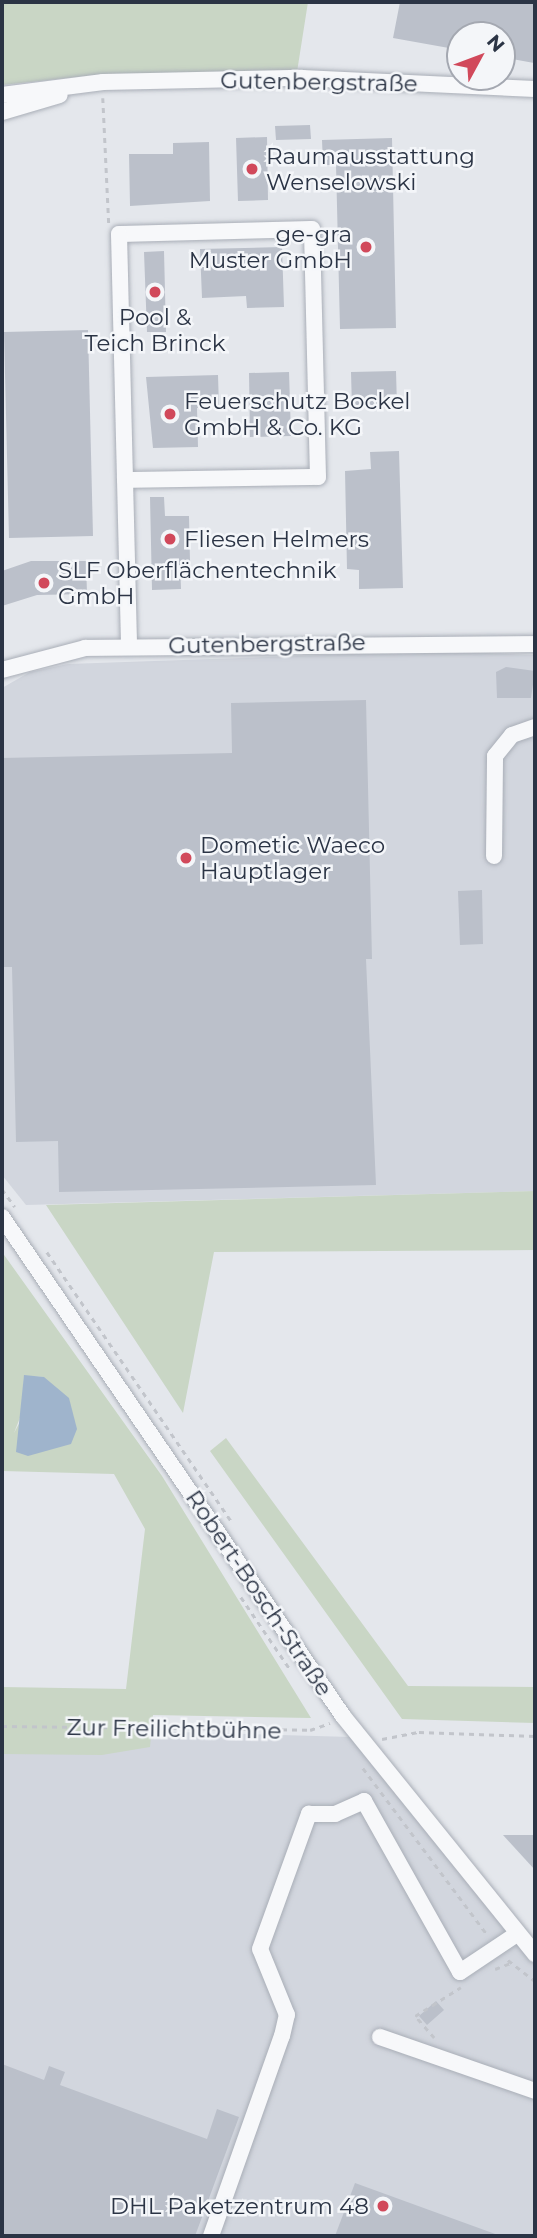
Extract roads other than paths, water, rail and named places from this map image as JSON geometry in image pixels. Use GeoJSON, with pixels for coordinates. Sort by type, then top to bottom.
{"type":"FeatureCollection","features":[{"type":"Feature","properties":{"kind":"street","name":"Gutenbergstraße"},"geometry":{"type":"LineString","coordinates":[[2,94],[103,82],[302,78],[535,89]]}},
{"type":"Feature","properties":{"kind":"street","name":"Gutenbergstraße"},"geometry":{"type":"LineString","coordinates":[[2,112],[103,82]]}},
{"type":"Feature","properties":{"kind":"street"},"geometry":{"type":"LineString","coordinates":[[125,481],[318,477],[312,229],[119,234],[129,647]]}},
{"type":"Feature","properties":{"kind":"street","name":"Gutenbergstraße"},"geometry":{"type":"LineString","coordinates":[[2,670],[64,650],[129,647],[535,644]]}},
{"type":"Feature","properties":{"kind":"street"},"geometry":{"type":"LineString","coordinates":[[494,856],[495,756],[512,735],[535,727]]}},
{"type":"Feature","properties":{"kind":"street","name":"Robert-Bosch-Straße"},"geometry":{"type":"LineString","coordinates":[[2,1217],[343,1716],[535,1954]]}},
{"type":"Feature","properties":{"kind":"street"},"geometry":{"type":"LineString","coordinates":[[211,2236],[282,2036],[287,2015],[260,1949],[309,1815],[335,1814],[364,1801],[460,1972],[517,1934]]}},
{"type":"Feature","properties":{"kind":"street"},"geometry":{"type":"LineString","coordinates":[[380,2037],[535,2091]]}},
{"type":"Feature","properties":{"kind":"water"},"geometry":{"type":"Polygon","coordinates":[[[24,1375],[44,1377],[69,1398],[77,1429],[71,1444],[28,1456],[16,1452],[24,1375]]]}},
{"type":"Feature","properties":{"kind":"place","name":"Raumausstattung Wenselowski"},"geometry":{"type":"Point","coordinates":[252,169]}},
{"type":"Feature","properties":{"kind":"place","name":"ge-gra Muster GmbH"},"geometry":{"type":"Point","coordinates":[366,247]}},
{"type":"Feature","properties":{"kind":"place","name":"Pool & Teich Brinck"},"geometry":{"type":"Point","coordinates":[155,292]}},
{"type":"Feature","properties":{"kind":"place","name":"Feuerschutz Bockel GmbH & Co. KG"},"geometry":{"type":"Point","coordinates":[170,414]}},
{"type":"Feature","properties":{"kind":"place","name":"Fliesen Helmers"},"geometry":{"type":"Point","coordinates":[170,539]}},
{"type":"Feature","properties":{"kind":"place","name":"SLF Oberflächentechnik GmbH"},"geometry":{"type":"Point","coordinates":[44,583]}},
{"type":"Feature","properties":{"kind":"place","name":"Dometic Waeco Hauptlager"},"geometry":{"type":"Point","coordinates":[186,858]}},
{"type":"Feature","properties":{"kind":"place","name":"DHL Paketzentrum 48"},"geometry":{"type":"Point","coordinates":[383,2206]}}]}
